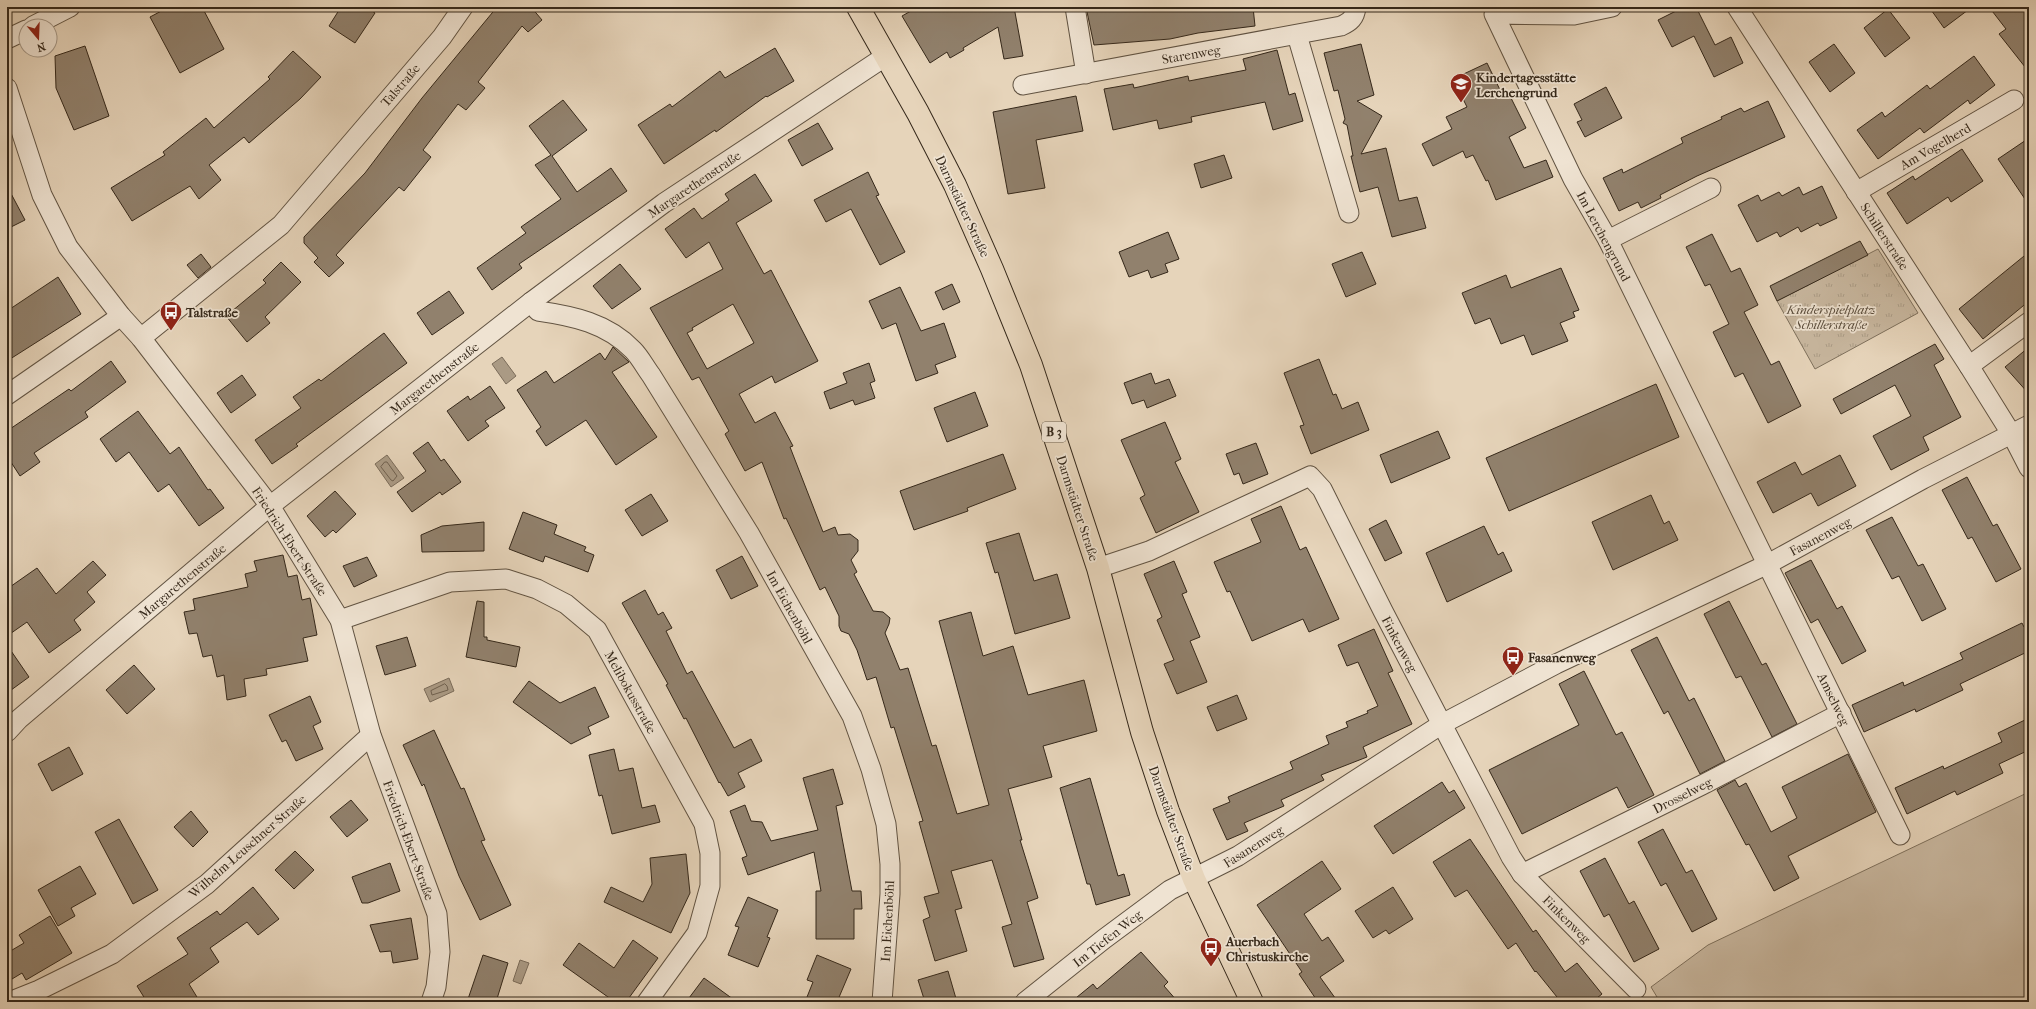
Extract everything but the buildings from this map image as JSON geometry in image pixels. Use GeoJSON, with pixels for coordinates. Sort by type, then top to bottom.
{"type":"FeatureCollection","features":[{"type":"Feature","properties":{"kind":"main road","name":"Darmstädter Straße"},"geometry":{"type":"LineString","coordinates":[[858,7],[918,113],[955,185],[992,269],[1031,365],[1098,568],[1154,771],[1194,879],[1252,1002]]}},
{"type":"Feature","properties":{"kind":"street"},"geometry":{"type":"LineString","coordinates":[[49,18],[70,7]]}},
{"type":"Feature","properties":{"kind":"street","name":"Talstraße"},"geometry":{"type":"LineString","coordinates":[[141,338],[281,225],[442,37],[463,7]]}},
{"type":"Feature","properties":{"kind":"street"},"geometry":{"type":"LineString","coordinates":[[1075,7],[1086,74]]}},
{"type":"Feature","properties":{"kind":"street","name":"Starenweg"},"geometry":{"type":"LineString","coordinates":[[1023,85],[1341,26],[1348,23],[1354,17],[1356,7]]}},
{"type":"Feature","properties":{"kind":"street","name":"Im Lerchengrund"},"geometry":{"type":"LineString","coordinates":[[1612,7],[1574,15],[1494,14],[1573,179],[1608,240],[1768,564]]}},
{"type":"Feature","properties":{"kind":"street","name":"Schillerstraße"},"geometry":{"type":"LineString","coordinates":[[1737,7],[1969,366],[2012,434],[2029,468]]}},
{"type":"Feature","properties":{"kind":"street"},"geometry":{"type":"LineString","coordinates":[[7,39],[18,34]]}},
{"type":"Feature","properties":{"kind":"street"},"geometry":{"type":"LineString","coordinates":[[1296,35],[1349,214]]}},
{"type":"Feature","properties":{"kind":"street","name":"Margarethenstraße"},"geometry":{"type":"LineString","coordinates":[[7,732],[19,720],[270,506],[531,302],[664,203],[886,56]]}},
{"type":"Feature","properties":{"kind":"street","name":"Friedrich-Ebert-Straße"},"geometry":{"type":"LineString","coordinates":[[7,88],[42,194],[68,246],[121,316],[141,338],[270,506],[340,620],[371,735],[437,914],[440,952],[436,987],[431,1002]]}},
{"type":"Feature","properties":{"kind":"street","name":"Am Vogelherd"},"geometry":{"type":"LineString","coordinates":[[1856,192],[2014,100]]}},
{"type":"Feature","properties":{"kind":"street"},"geometry":{"type":"LineString","coordinates":[[1608,240],[1711,188]]}},
{"type":"Feature","properties":{"kind":"street","name":"Im Eichenböhl"},"geometry":{"type":"LineString","coordinates":[[531,302],[538,311],[575,316],[611,331],[633,350],[651,375],[749,533],[852,716],[871,769],[886,824],[890,894],[882,1002]]}},
{"type":"Feature","properties":{"kind":"street"},"geometry":{"type":"LineString","coordinates":[[7,395],[121,316]]}},
{"type":"Feature","properties":{"kind":"street"},"geometry":{"type":"LineString","coordinates":[[1969,366],[2029,322]]}},
{"type":"Feature","properties":{"kind":"street","name":"Fasanenweg"},"geometry":{"type":"LineString","coordinates":[[1194,879],[1238,856],[1442,724],[1556,664],[1768,564],[1923,479],[2029,426]]}},
{"type":"Feature","properties":{"kind":"street","name":"Finkenweg"},"geometry":{"type":"LineString","coordinates":[[1098,568],[1148,551],[1310,476],[1322,489],[1507,850],[1522,874],[1636,990]]}},
{"type":"Feature","properties":{"kind":"street","name":"Amselweg"},"geometry":{"type":"LineString","coordinates":[[1768,564],[1900,834]]}},
{"type":"Feature","properties":{"kind":"street","name":"Melibokusstraße"},"geometry":{"type":"LineString","coordinates":[[340,620],[450,582],[506,579],[537,590],[566,604],[597,630],[704,824],[710,853],[710,886],[698,933],[647,1002]]}},
{"type":"Feature","properties":{"kind":"street","name":"Drosselweg"},"geometry":{"type":"LineString","coordinates":[[1522,874],[1702,785],[1840,713]]}},
{"type":"Feature","properties":{"kind":"street","name":"Wilhelm-Leuschner-Straße"},"geometry":{"type":"LineString","coordinates":[[8,1002],[39,990],[112,954],[207,884],[371,735]]}},
{"type":"Feature","properties":{"kind":"street","name":"Im Tiefen Weg"},"geometry":{"type":"LineString","coordinates":[[1025,1002],[1159,898],[1181,884],[1194,879]]}},
{"type":"Feature","properties":{"kind":"green space","name":"Kinderspielplatz Schillerstraße"},"geometry":{"type":"Polygon","coordinates":[[[1878,249],[1918,313],[1815,369],[1777,301],[1878,249]]]}},
{"type":"Feature","properties":{"kind":"green space"},"geometry":{"type":"Polygon","coordinates":[[[2029,792],[2029,1002],[1660,1002],[1651,987],[1708,945],[2029,792]]]}},
{"type":"Feature","properties":{"kind":"water"},"geometry":{"type":"Polygon","coordinates":[[[502,357],[516,376],[506,384],[492,364],[502,357]]]}},
{"type":"Feature","properties":{"kind":"water"},"geometry":{"type":"Polygon","coordinates":[[[387,455],[404,478],[391,487],[375,464],[387,455]]]}},
{"type":"Feature","properties":{"kind":"water"},"geometry":{"type":"Polygon","coordinates":[[[449,678],[454,691],[430,702],[424,689],[449,678]]]}},
{"type":"Feature","properties":{"kind":"water"},"geometry":{"type":"Polygon","coordinates":[[[520,960],[529,963],[521,984],[513,981],[520,960]]]}},
{"type":"Feature","properties":{"kind":"place","name":"Kindertagesstätte Lerchengrund"},"geometry":{"type":"Point","coordinates":[1461,104]}},
{"type":"Feature","properties":{"kind":"place","name":"Talstraße"},"geometry":{"type":"Point","coordinates":[171,332]}},
{"type":"Feature","properties":{"kind":"place","name":"Fasanenweg"},"geometry":{"type":"Point","coordinates":[1513,676]}},
{"type":"Feature","properties":{"kind":"place","name":"Auerbach Christuskirche"},"geometry":{"type":"Point","coordinates":[1211,968]}}]}
